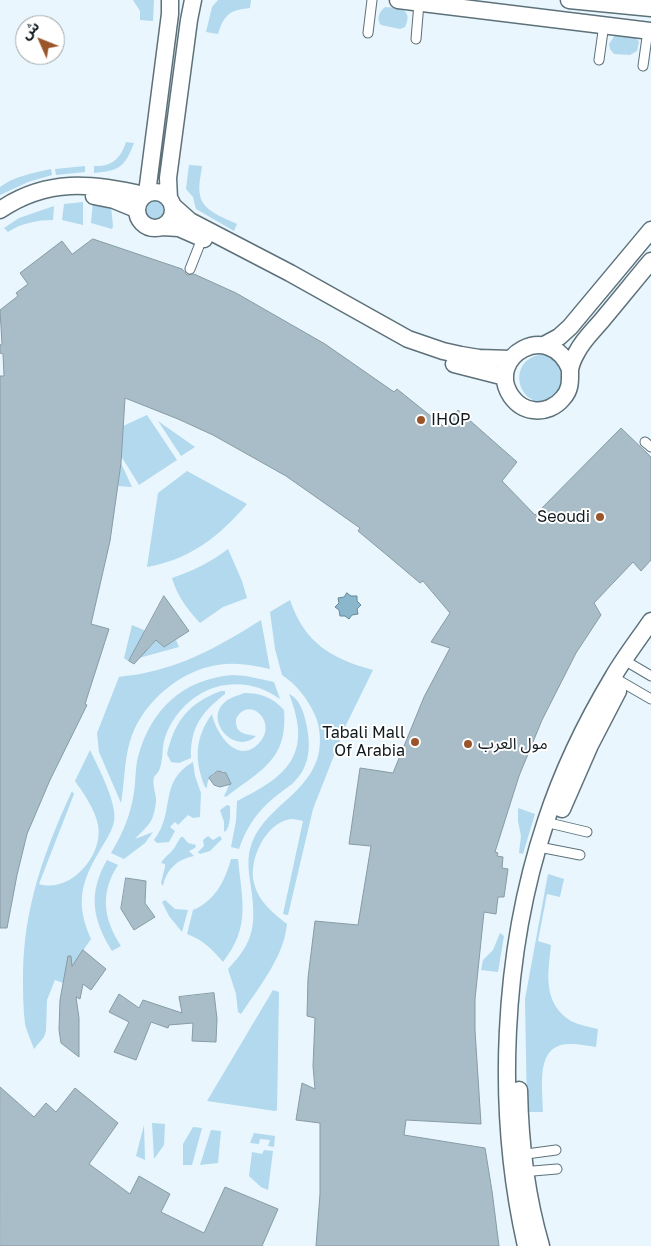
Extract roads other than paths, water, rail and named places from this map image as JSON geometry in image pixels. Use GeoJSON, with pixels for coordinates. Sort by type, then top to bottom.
{"type":"FeatureCollection","features":[{"type":"Feature","properties":{"kind":"street"},"geometry":{"type":"LineString","coordinates":[[170,0],[170,14],[143,199],[137,215],[144,225],[179,228],[204,233],[290,273],[408,339],[443,352],[479,358],[511,359]]}},
{"type":"Feature","properties":{"kind":"street"},"geometry":{"type":"LineString","coordinates":[[162,227],[173,212],[170,202],[168,178],[193,0]]}},
{"type":"Feature","properties":{"kind":"street"},"geometry":{"type":"LineString","coordinates":[[398,0],[649,31]]}},
{"type":"Feature","properties":{"kind":"street"},"geometry":{"type":"LineString","coordinates":[[568,0],[609,2],[651,8]]}},
{"type":"Feature","properties":{"kind":"street"},"geometry":{"type":"LineString","coordinates":[[0,210],[31,194],[55,186],[99,186],[143,199]]}},
{"type":"Feature","properties":{"kind":"street"},"geometry":{"type":"LineString","coordinates":[[0,222],[15,212],[35,203],[56,197],[78,195],[100,196],[114,200],[143,199],[158,192],[204,233],[228,250],[344,315],[408,348],[429,356],[505,377]]}},
{"type":"Feature","properties":{"kind":"street"},"geometry":{"type":"LineString","coordinates":[[544,345],[559,337],[570,326],[651,230]]}},
{"type":"Feature","properties":{"kind":"street"},"geometry":{"type":"LineString","coordinates":[[570,369],[574,357],[583,344],[651,261]]}},
{"type":"Feature","properties":{"kind":"street"},"geometry":{"type":"LineString","coordinates":[[544,345],[561,353],[567,360],[571,378],[570,388],[559,403],[551,408],[532,410],[516,402],[506,386],[505,377],[511,359],[526,347],[544,345]]}},
{"type":"Feature","properties":{"kind":"street"},"geometry":{"type":"LineString","coordinates":[[526,1246],[518,1164],[519,1049],[524,959],[544,848],[551,823],[590,744],[618,680],[651,621]]}},
{"type":"Feature","properties":{"kind":"street"},"geometry":{"type":"LineString","coordinates":[[629,662],[651,638]]}},
{"type":"Feature","properties":{"kind":"street"},"geometry":{"type":"LineString","coordinates":[[518,1164],[541,1246]]}},
{"type":"Feature","properties":{"kind":"lane"},"geometry":{"type":"LineString","coordinates":[[368,33],[372,0]]}},
{"type":"Feature","properties":{"kind":"lane"},"geometry":{"type":"LineString","coordinates":[[416,39],[419,3]]}},
{"type":"Feature","properties":{"kind":"lane"},"geometry":{"type":"LineString","coordinates":[[599,60],[604,24]]}},
{"type":"Feature","properties":{"kind":"lane"},"geometry":{"type":"LineString","coordinates":[[644,66],[649,31]]}},
{"type":"Feature","properties":{"kind":"lane"},"geometry":{"type":"LineString","coordinates":[[190,269],[204,233]]}},
{"type":"Feature","properties":{"kind":"lane"},"geometry":{"type":"LineString","coordinates":[[629,662],[651,676]]}},
{"type":"Feature","properties":{"kind":"lane"},"geometry":{"type":"LineString","coordinates":[[618,680],[651,699]]}},
{"type":"Feature","properties":{"kind":"lane"},"geometry":{"type":"LineString","coordinates":[[551,823],[587,832]]}},
{"type":"Feature","properties":{"kind":"lane"},"geometry":{"type":"LineString","coordinates":[[544,848],[580,855]]}},
{"type":"Feature","properties":{"kind":"lane"},"geometry":{"type":"LineString","coordinates":[[518,1164],[556,1150]]}},
{"type":"Feature","properties":{"kind":"lane"},"geometry":{"type":"LineString","coordinates":[[518,1164],[556,1169]]}},
{"type":"Feature","properties":{"kind":"place","name":"IHOP"},"geometry":{"type":"Point","coordinates":[421,420]}},
{"type":"Feature","properties":{"kind":"place","name":"Seoudi"},"geometry":{"type":"Point","coordinates":[600,517]}},
{"type":"Feature","properties":{"kind":"place","name":"Tabali Mall Of Arabia"},"geometry":{"type":"Point","coordinates":[415,742]}},
{"type":"Feature","properties":{"kind":"place","name":"مول العرب"},"geometry":{"type":"Point","coordinates":[468,744]}}]}
